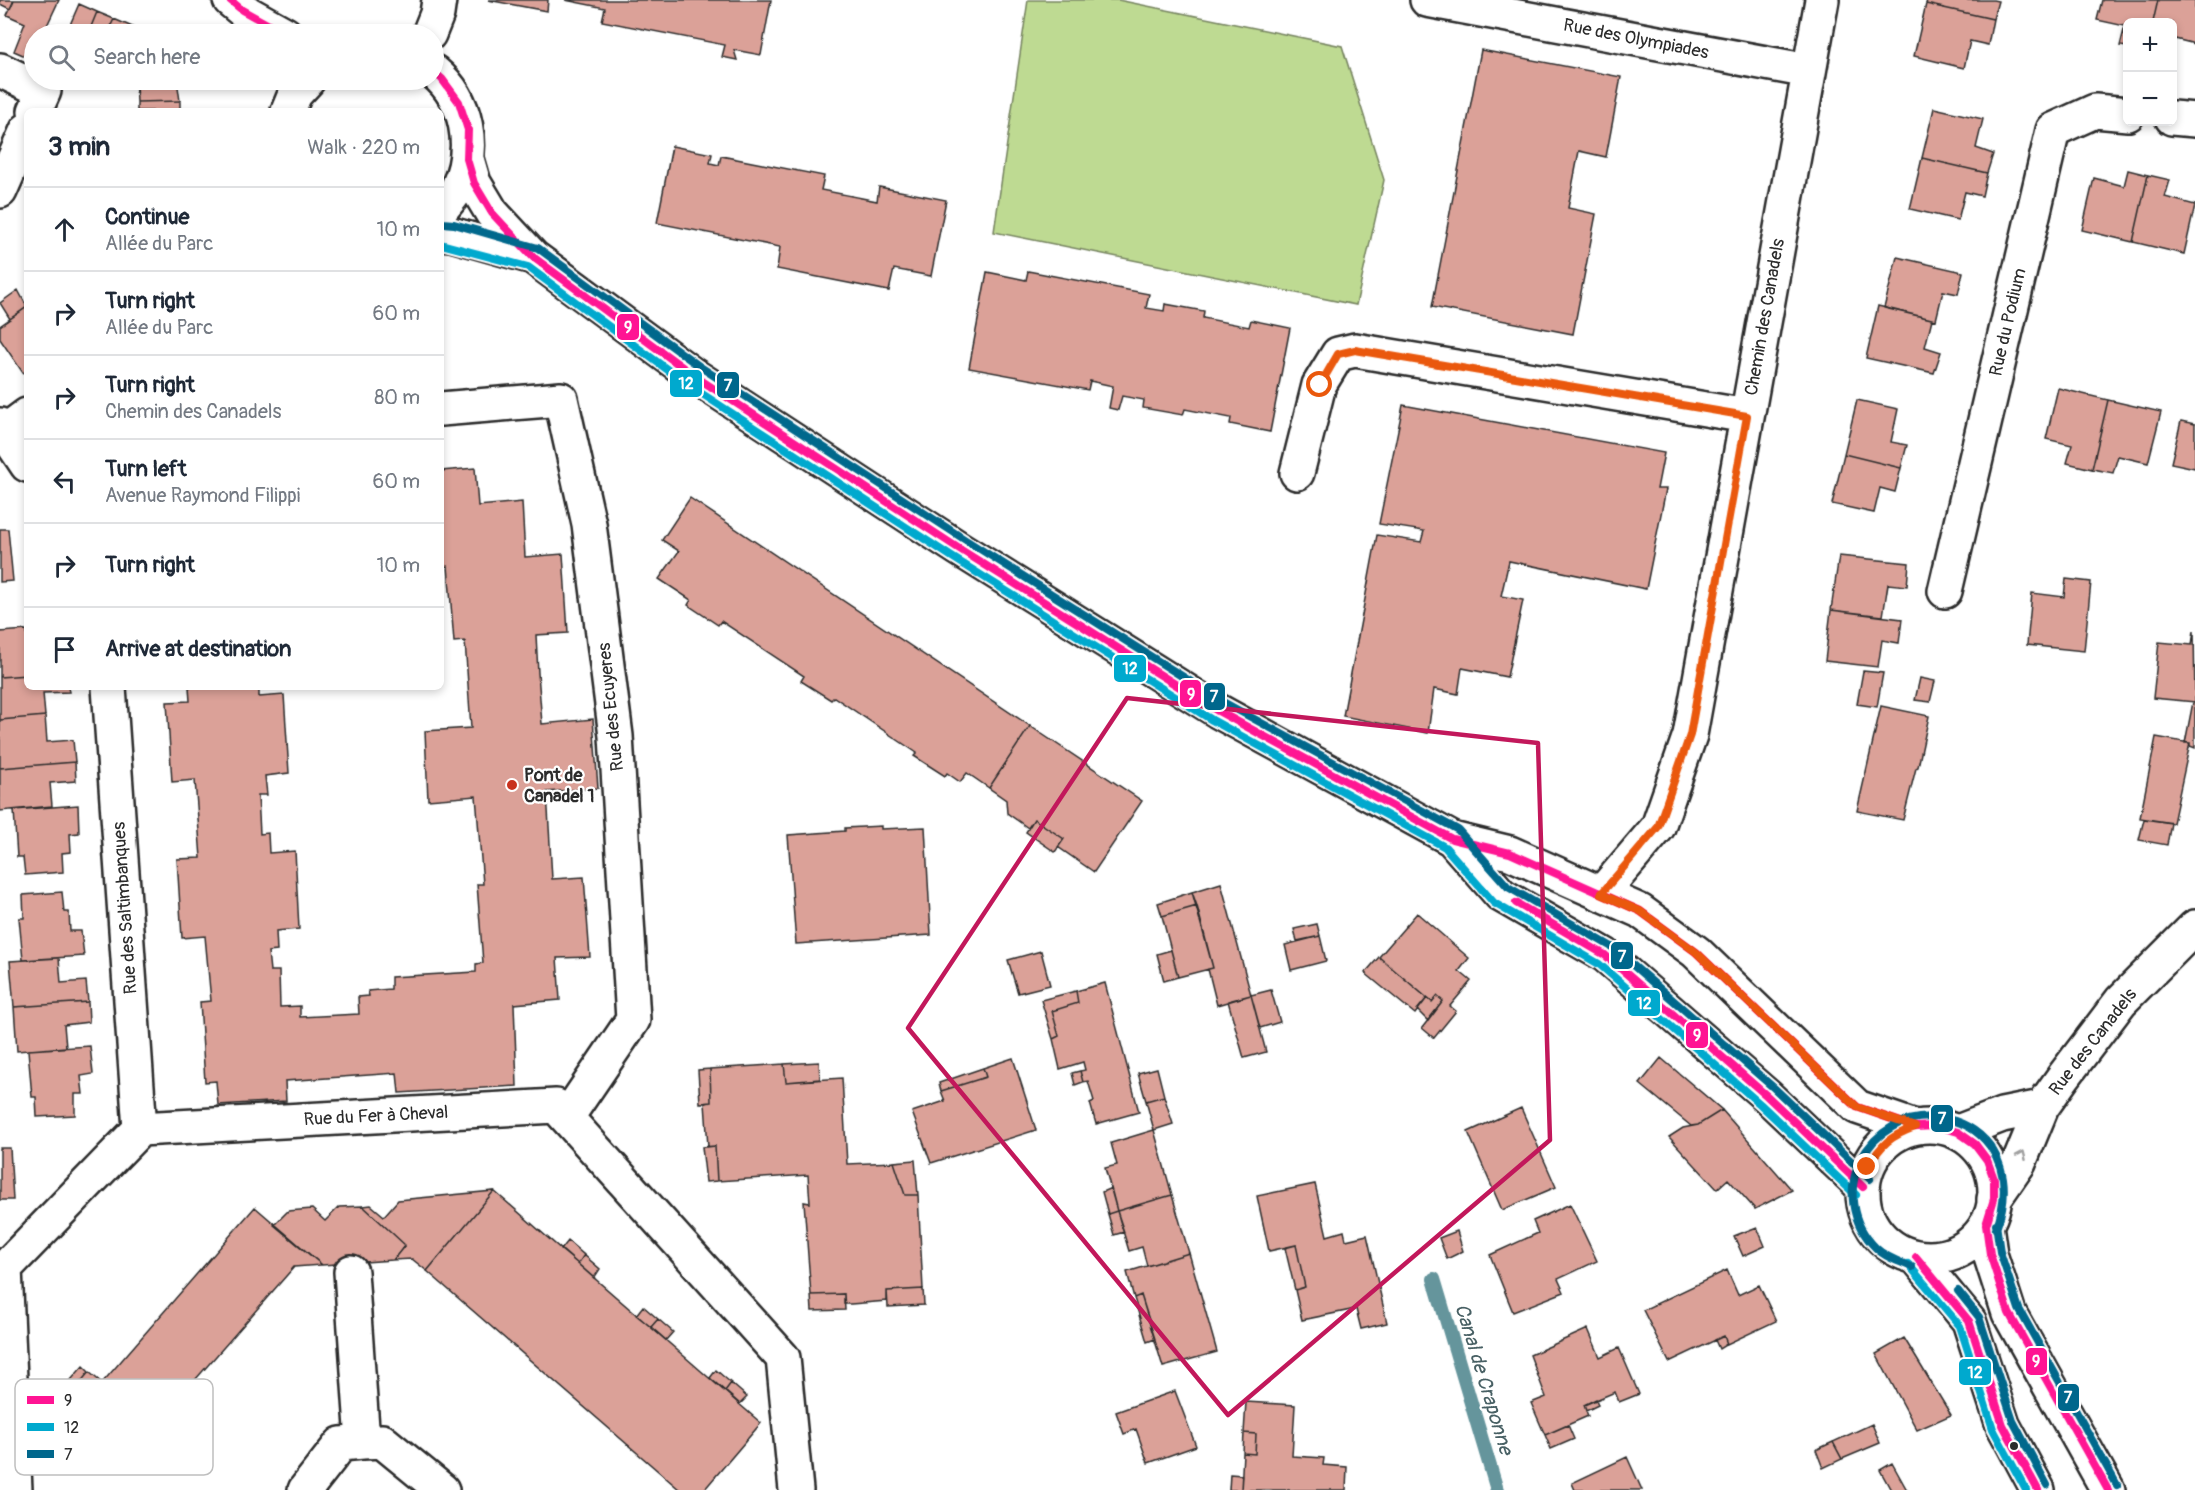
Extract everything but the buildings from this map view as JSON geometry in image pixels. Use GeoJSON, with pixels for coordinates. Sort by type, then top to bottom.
{"type":"FeatureCollection","features":[{"type":"Feature","properties":{"kind":"street"},"geometry":{"type":"LineString","coordinates":[[433,24],[439,0]]}},
{"type":"Feature","properties":{"kind":"street","name":"Rue des Olympiades"},"geometry":{"type":"LineString","coordinates":[[1427,0],[1809,71]]}},
{"type":"Feature","properties":{"kind":"street","name":"Chemin des Canadels"},"geometry":{"type":"LineString","coordinates":[[1601,894],[1658,827],[1690,735],[1822,0]]}},
{"type":"Feature","properties":{"kind":"street"},"geometry":{"type":"LineString","coordinates":[[243,15],[263,24]]}},
{"type":"Feature","properties":{"kind":"street"},"geometry":{"type":"LineString","coordinates":[[0,70],[24,81]]}},
{"type":"Feature","properties":{"kind":"street"},"geometry":{"type":"LineString","coordinates":[[444,82],[459,102],[468,130],[467,159],[458,188],[444,206]]}},
{"type":"Feature","properties":{"kind":"street"},"geometry":{"type":"LineString","coordinates":[[36,108],[44,91],[42,90]]}},
{"type":"Feature","properties":{"kind":"street"},"geometry":{"type":"LineString","coordinates":[[277,90],[281,108]]}},
{"type":"Feature","properties":{"kind":"street"},"geometry":{"type":"LineString","coordinates":[[289,108],[299,90]]}},
{"type":"Feature","properties":{"kind":"street","name":"Rue du Podium"},"geometry":{"type":"LineString","coordinates":[[1945,591],[2053,130],[2095,111],[2123,114]]}},
{"type":"Feature","properties":{"kind":"street"},"geometry":{"type":"LineString","coordinates":[[2177,118],[2195,120]]}},
{"type":"Feature","properties":{"kind":"street"},"geometry":{"type":"LineString","coordinates":[[0,191],[24,137]]}},
{"type":"Feature","properties":{"kind":"street"},"geometry":{"type":"LineString","coordinates":[[467,159],[474,183],[492,213],[533,257],[693,375],[968,554],[1218,711],[1452,839],[1510,853],[1640,911],[1696,952],[1857,1107],[1915,1127]]}},
{"type":"Feature","properties":{"kind":"street"},"geometry":{"type":"LineString","coordinates":[[444,233],[533,257]]}},
{"type":"Feature","properties":{"kind":"street"},"geometry":{"type":"LineString","coordinates":[[1297,473],[1320,385],[1338,354],[1355,350],[1747,416]]}},
{"type":"Feature","properties":{"kind":"street","name":"Rue des Ecuyeres"},"geometry":{"type":"LineString","coordinates":[[444,409],[561,399],[589,524],[616,736],[633,1020],[567,1117]]}},
{"type":"Feature","properties":{"kind":"street"},"geometry":{"type":"LineString","coordinates":[[8,427],[24,459]]}},
{"type":"Feature","properties":{"kind":"street","name":"Rue des Saltimbanques"},"geometry":{"type":"LineString","coordinates":[[109,690],[141,1129]]}},
{"type":"Feature","properties":{"kind":"street"},"geometry":{"type":"LineString","coordinates":[[1452,839],[1501,894],[1605,955],[1767,1096],[1863,1187]]}},
{"type":"Feature","properties":{"kind":"street","name":"Rue des Canadels"},"geometry":{"type":"LineString","coordinates":[[1990,1212],[2019,1163],[2042,1107],[2121,1001],[2195,927]]}},
{"type":"Feature","properties":{"kind":"street","name":"Rue du Fer à Cheval"},"geometry":{"type":"LineString","coordinates":[[141,1129],[556,1106],[783,1358],[796,1490]]}},
{"type":"Feature","properties":{"kind":"street","name":"Rue des Canadels"},"geometry":{"type":"LineString","coordinates":[[1958,1132],[2002,1116],[2042,1107]]}},
{"type":"Feature","properties":{"kind":"street"},"geometry":{"type":"LineString","coordinates":[[1990,1212],[1973,1241],[1956,1252],[1936,1257],[1916,1257],[1891,1245],[1871,1224],[1864,1206],[1863,1187],[1867,1167],[1879,1148],[1895,1134],[1915,1127],[1937,1126],[1958,1132],[1975,1144],[1987,1160],[1994,1179],[1990,1212],[1990,1254],[2009,1313],[2108,1490]]}},
{"type":"Feature","properties":{"kind":"street"},"geometry":{"type":"LineString","coordinates":[[15,1490],[2,1268],[141,1129]]}},
{"type":"Feature","properties":{"kind":"street"},"geometry":{"type":"LineString","coordinates":[[1916,1257],[1969,1321],[2003,1425],[2038,1490]]}},
{"type":"Feature","properties":{"kind":"street"},"geometry":{"type":"LineString","coordinates":[[351,1272],[363,1442]]}},
{"type":"Feature","properties":{"kind":"street"},"geometry":{"type":"LineString","coordinates":[[305,1490],[341,1444],[382,1441],[442,1490]]}},
{"type":"Feature","properties":{"kind":"highlighted area"},"geometry":{"type":"Polygon","coordinates":[[[1127,698],[1538,743],[1550,1140],[1228,1415],[908,1028],[1127,698]]]}},
{"type":"Feature","properties":{"kind":"green space"},"geometry":{"type":"Polygon","coordinates":[[[1028,0],[1118,0],[1342,46],[1384,180],[1356,305],[994,232],[1028,0]]]}},
{"type":"Feature","properties":{"kind":"waterway","name":"Canal de Craponne"},"geometry":{"type":"LineString","coordinates":[[1434,1279],[1497,1490]]}},
{"type":"Feature","properties":{"kind":"transit line","name":"9"},"geometry":{"type":"LineString","coordinates":[[230,0],[242,10],[267,24]]}},
{"type":"Feature","properties":{"kind":"transit line","name":"9"},"geometry":{"type":"LineString","coordinates":[[444,82],[459,102],[468,130],[467,159],[474,183],[492,213],[533,257],[693,375],[958,548],[1218,711],[1452,839],[1510,853],[1640,911],[1696,952],[1857,1107],[1915,1127],[1937,1126],[1958,1132],[1975,1144],[1987,1160],[1994,1179],[1994,1199],[1986,1225]]}},
{"type":"Feature","properties":{"kind":"transit line","name":"7"},"geometry":{"type":"LineString","coordinates":[[444,223],[538,248],[699,366],[964,539],[1223,702],[1458,830],[1508,887],[1612,947],[1774,1088],[1870,1179]]}},
{"type":"Feature","properties":{"kind":"transit line","name":"12"},"geometry":{"type":"LineString","coordinates":[[444,245],[528,267],[687,384],[952,557],[1212,720],[1445,847],[1494,903],[1599,964],[1760,1104],[1856,1195]]}},
{"type":"Feature","properties":{"kind":"transit line","name":"9"},"geometry":{"type":"LineString","coordinates":[[1516,903],[1605,955],[1767,1096],[1863,1187]]}},
{"type":"Feature","properties":{"kind":"transit line","name":"7"},"geometry":{"type":"LineString","coordinates":[[1912,1267],[1888,1257],[1876,1248],[1861,1227],[1853,1204],[1854,1182],[1861,1160],[1874,1141],[1892,1127],[1914,1119],[1940,1118],[1961,1124],[1985,1140],[1996,1156],[2003,1176],[2004,1197],[1996,1229]]}},
{"type":"Feature","properties":{"kind":"transit line","name":"7"},"geometry":{"type":"LineString","coordinates":[[1996,1224],[2000,1252],[2019,1309],[2117,1485]]}},
{"type":"Feature","properties":{"kind":"transit line","name":"9"},"geometry":{"type":"LineString","coordinates":[[1986,1225],[1990,1254],[2009,1313],[2108,1490]]}},
{"type":"Feature","properties":{"kind":"transit line","name":"9"},"geometry":{"type":"LineString","coordinates":[[1916,1257],[1969,1321],[2003,1425],[2038,1490]]}},
{"type":"Feature","properties":{"kind":"transit line","name":"12"},"geometry":{"type":"LineString","coordinates":[[1908,1264],[1960,1326],[1993,1429],[2026,1490]]}},
{"type":"Feature","properties":{"kind":"transit line","name":"7"},"geometry":{"type":"LineString","coordinates":[[1958,1291],[1979,1317],[2013,1421],[2047,1485]]}},
{"type":"Feature","properties":{"kind":"place","name":"Pont de Canadel 1"},"geometry":{"type":"Point","coordinates":[512,785]}},
{"type":"Feature","properties":{"kind":"route"},"geometry":{"type":"LineString","coordinates":[[1320,385],[1338,354],[1355,350],[1747,416],[1690,735],[1658,827],[1601,894],[1640,911],[1696,952],[1857,1107],[1915,1127],[1895,1134],[1879,1148],[1867,1167]]}}]}
